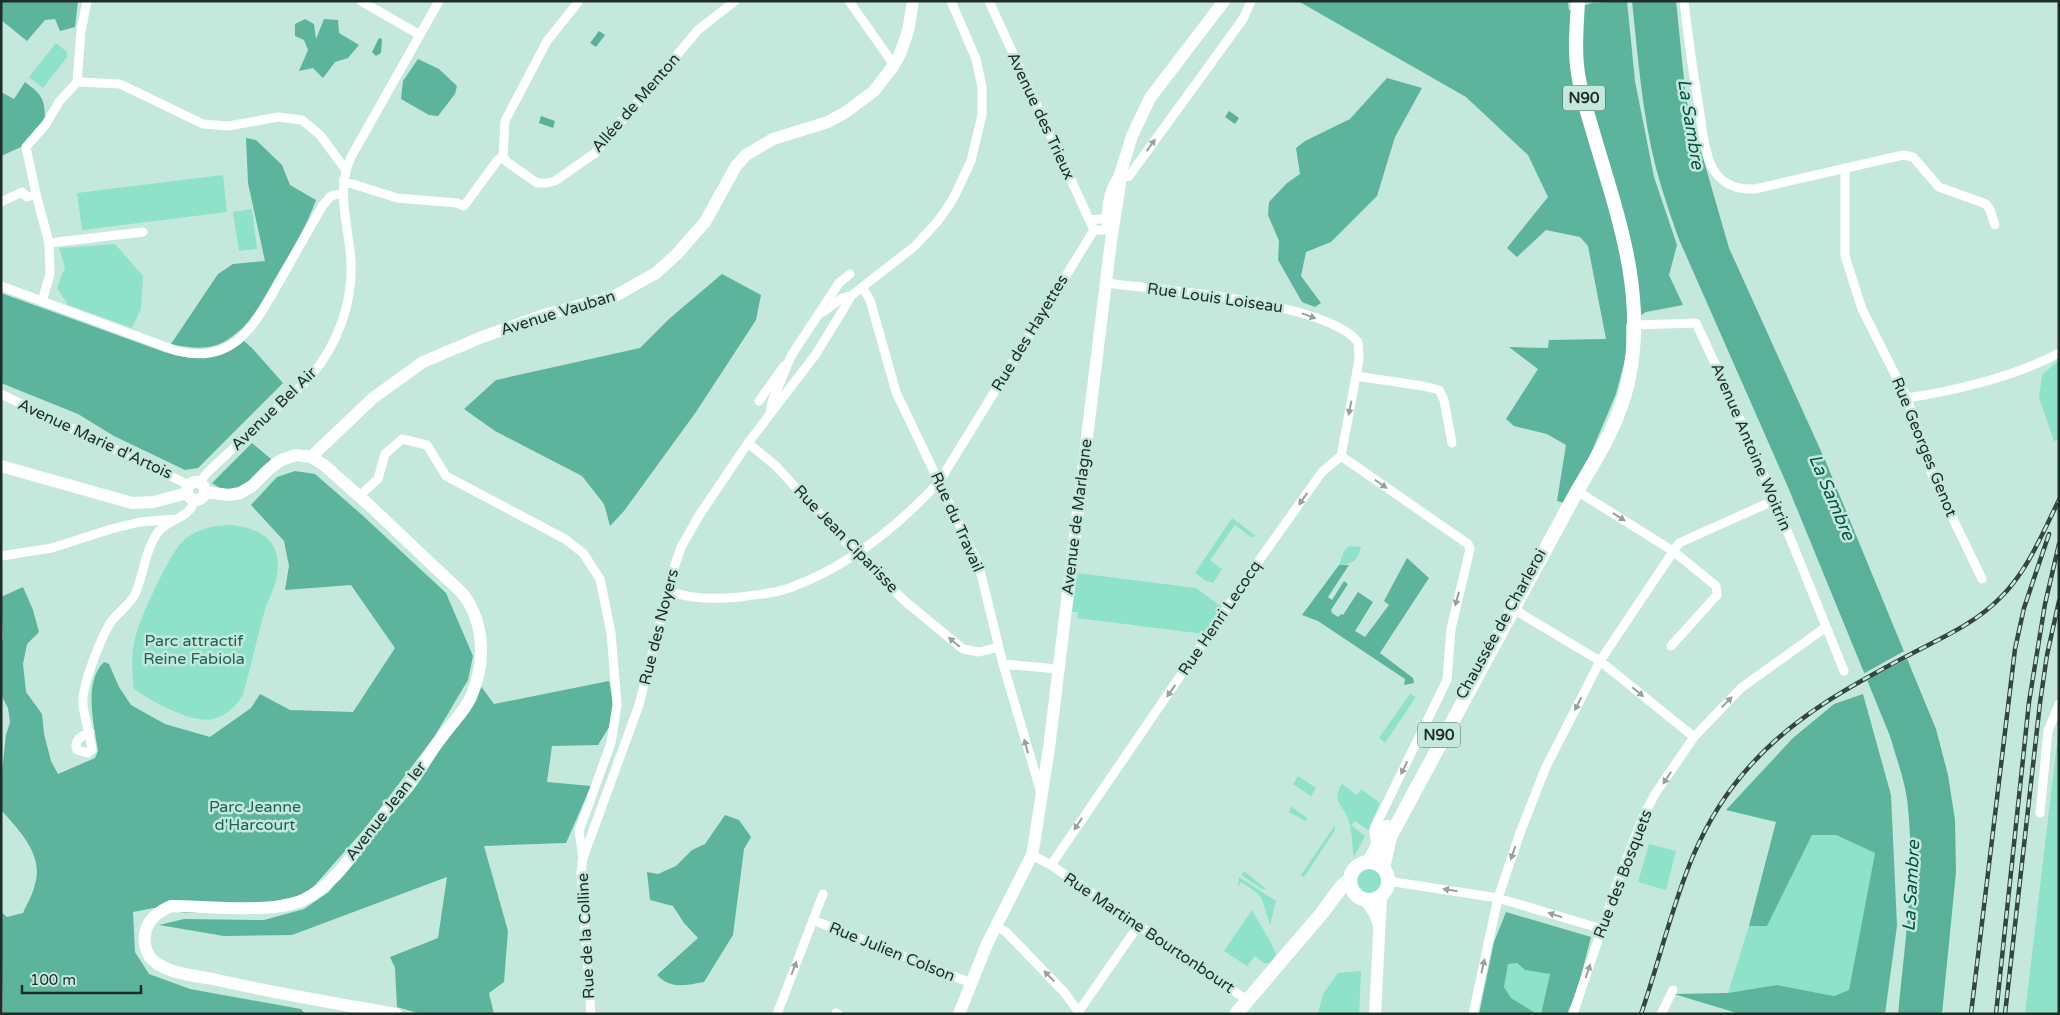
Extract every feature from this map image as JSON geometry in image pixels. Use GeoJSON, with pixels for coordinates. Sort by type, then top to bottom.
{"type":"FeatureCollection","features":[{"type":"Feature","properties":{"kind":"main road","name":"Avenue Vauban"},"geometry":{"type":"LineString","coordinates":[[311,457],[373,398],[423,362],[482,337],[544,315],[615,296],[656,273],[677,254],[705,222],[736,166],[746,155],[773,139],[813,127],[846,112],[874,91],[900,54],[908,31],[913,1]]}},
{"type":"Feature","properties":{"kind":"main road","name":"Avenue de Marlagne"},"geometry":{"type":"LineString","coordinates":[[959,1014],[996,926],[1032,854],[1058,670],[1106,283],[1110,230],[1109,203],[1132,136],[1150,98],[1224,1]]}},
{"type":"Feature","properties":{"kind":"main road","name":"Chaussée de Charleroi"},"geometry":{"type":"LineString","coordinates":[[1369,862],[1376,846],[1603,448],[1617,419],[1630,372],[1636,324],[1632,284],[1627,250],[1578,73],[1576,59],[1578,1]]}},
{"type":"Feature","properties":{"kind":"main road"},"geometry":{"type":"LineString","coordinates":[[1,466],[132,503],[154,502],[195,490],[229,495],[240,493],[252,486],[281,460],[296,455],[311,457]]}},
{"type":"Feature","properties":{"kind":"main road","name":"Avenue Jean Ier"},"geometry":{"type":"LineString","coordinates":[[311,457],[321,463],[360,496],[442,572],[469,602],[481,636],[481,655],[476,684],[470,699],[440,738],[410,785],[377,822],[348,861],[320,890],[289,906],[263,908],[171,906],[158,911],[148,923],[145,947],[149,956],[158,964],[169,969],[396,1014]]}},
{"type":"Feature","properties":{"kind":"main road","name":"Chaussée de Charleroi"},"geometry":{"type":"LineString","coordinates":[[1386,874],[1386,848],[1393,832],[1512,608]]}},
{"type":"Feature","properties":{"kind":"main road"},"geometry":{"type":"LineString","coordinates":[[1369,862],[1376,864],[1386,874]]}},
{"type":"Feature","properties":{"kind":"main road","name":"N90"},"geometry":{"type":"LineString","coordinates":[[1236,1014],[1322,913],[1342,886],[1350,879],[1355,868],[1369,862]]}},
{"type":"Feature","properties":{"kind":"main road","name":"N90"},"geometry":{"type":"LineString","coordinates":[[1322,913],[1344,896],[1376,899],[1381,896],[1387,887],[1386,874]]}},
{"type":"Feature","properties":{"kind":"main road"},"geometry":{"type":"LineString","coordinates":[[1350,879],[1353,890],[1376,915],[1379,925]]}},
{"type":"Feature","properties":{"kind":"main road"},"geometry":{"type":"LineString","coordinates":[[1375,1014],[1381,896]]}},
{"type":"Feature","properties":{"kind":"street"},"geometry":{"type":"LineString","coordinates":[[42,302],[50,274],[49,243],[26,147],[46,124],[60,102],[77,82],[81,31],[87,1]]}},
{"type":"Feature","properties":{"kind":"street"},"geometry":{"type":"LineString","coordinates":[[360,1],[420,34]]}},
{"type":"Feature","properties":{"kind":"street","name":"Avenue Bel Air"},"geometry":{"type":"LineString","coordinates":[[90,732],[83,704],[84,692],[97,650],[110,624],[135,594],[147,554],[159,530],[190,510],[195,490],[210,470],[309,378],[326,355],[337,334],[347,304],[351,277],[350,252],[342,192],[346,170],[439,1]]}},
{"type":"Feature","properties":{"kind":"street"},"geometry":{"type":"LineString","coordinates":[[343,181],[397,198],[457,203],[464,206],[496,161],[504,156],[505,121],[547,41],[578,1]]}},
{"type":"Feature","properties":{"kind":"street","name":"Allée de Menton"},"geometry":{"type":"LineString","coordinates":[[504,156],[507,162],[537,183],[555,181],[595,153],[698,30],[734,1]]}},
{"type":"Feature","properties":{"kind":"street"},"geometry":{"type":"LineString","coordinates":[[849,1],[894,65]]}},
{"type":"Feature","properties":{"kind":"street","name":"Rue des Noyers"},"geometry":{"type":"LineString","coordinates":[[818,315],[862,287],[915,246],[938,221],[953,199],[971,161],[982,115],[982,87],[976,59],[951,1]]}},
{"type":"Feature","properties":{"kind":"street","name":"Avenue des Trieux"},"geometry":{"type":"LineString","coordinates":[[989,1],[1094,230]]}},
{"type":"Feature","properties":{"kind":"street"},"geometry":{"type":"LineString","coordinates":[[1119,178],[1129,176],[1242,19],[1251,1]]}},
{"type":"Feature","properties":{"kind":"street"},"geometry":{"type":"LineString","coordinates":[[1684,1],[1688,42],[1704,138],[1711,165],[1725,182],[1739,189],[1754,189],[1888,157],[1909,156],[1918,162],[1939,187],[1986,204],[1995,226]]}},
{"type":"Feature","properties":{"kind":"street"},"geometry":{"type":"LineString","coordinates":[[77,82],[120,84],[203,124],[228,126],[278,117],[302,120],[320,135],[346,170]]}},
{"type":"Feature","properties":{"kind":"street","name":"Rue Georges Genot"},"geometry":{"type":"LineString","coordinates":[[1845,168],[1845,256],[1862,309],[1907,398],[1933,478],[1982,579]]}},
{"type":"Feature","properties":{"kind":"street"},"geometry":{"type":"LineString","coordinates":[[1,202],[22,192],[27,197],[36,194]]}},
{"type":"Feature","properties":{"kind":"street"},"geometry":{"type":"LineString","coordinates":[[1,286],[178,351],[195,354],[220,350],[235,342],[255,324],[323,205],[331,196],[342,192]]}},
{"type":"Feature","properties":{"kind":"street"},"geometry":{"type":"LineString","coordinates":[[1089,220],[1110,230]]}},
{"type":"Feature","properties":{"kind":"street"},"geometry":{"type":"LineString","coordinates":[[1094,230],[1110,230]]}},
{"type":"Feature","properties":{"kind":"street","name":"Rue des Hayettes"},"geometry":{"type":"LineString","coordinates":[[669,591],[679,595],[712,600],[770,593],[792,588],[825,572],[882,535],[916,506],[939,482],[1094,230]]}},
{"type":"Feature","properties":{"kind":"street"},"geometry":{"type":"LineString","coordinates":[[49,243],[143,232]]}},
{"type":"Feature","properties":{"kind":"street","name":"Rue des Noyers"},"geometry":{"type":"LineString","coordinates":[[759,401],[840,283],[850,274]]}},
{"type":"Feature","properties":{"kind":"street","name":"Rue Louis Loiseau"},"geometry":{"type":"LineString","coordinates":[[1106,283],[1256,302],[1292,310],[1344,330],[1358,342],[1359,360],[1356,376]]}},
{"type":"Feature","properties":{"kind":"street","name":"Rue du Travail"},"geometry":{"type":"LineString","coordinates":[[862,287],[870,300],[896,392],[979,566],[1003,664],[1041,793]]}},
{"type":"Feature","properties":{"kind":"street","name":"Rue des Noyers"},"geometry":{"type":"LineString","coordinates":[[583,858],[639,705],[681,546],[700,514],[748,443],[816,354],[852,294]]}},
{"type":"Feature","properties":{"kind":"street","name":"Avenue Antoine Woitrin"},"geometry":{"type":"LineString","coordinates":[[1636,324],[1696,323],[1732,399],[1775,500],[1844,672]]}},
{"type":"Feature","properties":{"kind":"street"},"geometry":{"type":"LineString","coordinates":[[1907,398],[1995,378],[2028,367],[2059,353]]}},
{"type":"Feature","properties":{"kind":"street","name":"Rue des Noyers"},"geometry":{"type":"LineString","coordinates":[[770,414],[772,402],[791,356]]}},
{"type":"Feature","properties":{"kind":"street"},"geometry":{"type":"LineString","coordinates":[[1376,846],[1375,827],[1447,680],[1451,629],[1470,549],[1468,544],[1341,456],[1356,376],[1439,390],[1444,400],[1452,443]]}},
{"type":"Feature","properties":{"kind":"street","name":"Avenue Marie d'Artois"},"geometry":{"type":"LineString","coordinates":[[1,394],[195,490]]}},
{"type":"Feature","properties":{"kind":"street"},"geometry":{"type":"LineString","coordinates":[[360,496],[378,479],[386,454],[402,439],[427,445],[446,476],[565,539],[583,553],[600,579],[611,634],[618,705],[611,742],[579,831],[583,858]]}},
{"type":"Feature","properties":{"kind":"street","name":"Rue Jean Ciparisse"},"geometry":{"type":"LineString","coordinates":[[748,443],[776,466],[856,553],[908,603],[963,649],[979,652],[999,648]]}},
{"type":"Feature","properties":{"kind":"street","name":"Rue Henri Lecocq"},"geometry":{"type":"LineString","coordinates":[[1051,865],[1265,552],[1322,472],[1341,456]]}},
{"type":"Feature","properties":{"kind":"street"},"geometry":{"type":"LineString","coordinates":[[1577,492],[1673,551],[1716,586],[1717,595],[1671,646]]}},
{"type":"Feature","properties":{"kind":"street"},"geometry":{"type":"LineString","coordinates":[[1473,1014],[1498,898],[1545,769],[1600,661],[1679,543],[1775,500]]}},
{"type":"Feature","properties":{"kind":"street"},"geometry":{"type":"LineString","coordinates":[[1,556],[52,548],[111,528],[140,522],[179,518]]}},
{"type":"Feature","properties":{"kind":"street"},"geometry":{"type":"LineString","coordinates":[[1512,608],[1600,661],[1694,738]]}},
{"type":"Feature","properties":{"kind":"street","name":"Rue des Bosquets"},"geometry":{"type":"LineString","coordinates":[[1573,1014],[1642,819],[1655,794],[1694,738],[1741,688],[1826,627]]}},
{"type":"Feature","properties":{"kind":"street"},"geometry":{"type":"LineString","coordinates":[[1003,664],[1058,670]]}},
{"type":"Feature","properties":{"kind":"street"},"geometry":{"type":"LineString","coordinates":[[2040,813],[2048,732],[2059,704]]}},
{"type":"Feature","properties":{"kind":"street","name":"Rue Martine Bourtonbourt"},"geometry":{"type":"LineString","coordinates":[[1032,854],[1051,865],[1247,1000]]}},
{"type":"Feature","properties":{"kind":"street","name":"Rue de la Colline"},"geometry":{"type":"LineString","coordinates":[[583,858],[581,873],[591,1014]]}},
{"type":"Feature","properties":{"kind":"street"},"geometry":{"type":"LineString","coordinates":[[1386,874],[1498,898],[1602,929]]}},
{"type":"Feature","properties":{"kind":"street","name":"Rue Julien Colson"},"geometry":{"type":"LineString","coordinates":[[777,1014],[823,894]]}},
{"type":"Feature","properties":{"kind":"street","name":"Rue Julien Colson"},"geometry":{"type":"LineString","coordinates":[[813,920],[971,983]]}},
{"type":"Feature","properties":{"kind":"street"},"geometry":{"type":"LineString","coordinates":[[996,926],[1006,932],[1058,985],[1080,1012],[1138,926]]}},
{"type":"Feature","properties":{"kind":"street"},"geometry":{"type":"LineString","coordinates":[[1661,1014],[1673,990]]}},
{"type":"Feature","properties":{"kind":"green space"},"geometry":{"type":"Polygon","coordinates":[[[1,1],[78,1],[75,27],[60,31],[55,19],[45,20],[27,41],[1,20],[1,1]]]}},
{"type":"Feature","properties":{"kind":"green space"},"geometry":{"type":"Polygon","coordinates":[[[1298,1],[1568,1],[1569,10],[1592,3],[1627,1],[1635,81],[1654,177],[1677,245],[1669,275],[1683,305],[1646,312],[1626,324],[1626,356],[1616,394],[1583,472],[1564,503],[1557,501],[1566,445],[1547,434],[1514,426],[1506,419],[1538,369],[1509,347],[1548,348],[1549,340],[1606,339],[1588,246],[1580,237],[1546,230],[1517,257],[1507,248],[1548,197],[1528,155],[1466,97],[1298,1]]]}},
{"type":"Feature","properties":{"kind":"green space"},"geometry":{"type":"Polygon","coordinates":[[[305,19],[314,24],[316,39],[324,19],[338,20],[339,33],[359,45],[348,58],[335,62],[323,78],[313,68],[299,71],[308,50],[304,40],[295,36],[295,24],[305,19]]]}},
{"type":"Feature","properties":{"kind":"green space"},"geometry":{"type":"Polygon","coordinates":[[[56,43],[67,52],[67,57],[43,88],[29,77],[56,43]]]}},
{"type":"Feature","properties":{"kind":"green space"},"geometry":{"type":"Polygon","coordinates":[[[418,59],[439,69],[457,86],[455,94],[438,116],[429,115],[401,99],[403,81],[418,59]]]}},
{"type":"Feature","properties":{"kind":"green space"},"geometry":{"type":"Polygon","coordinates":[[[1387,78],[1422,88],[1395,137],[1377,196],[1331,242],[1306,252],[1301,276],[1321,303],[1315,307],[1302,302],[1278,260],[1279,241],[1268,215],[1269,202],[1287,183],[1300,174],[1296,148],[1305,141],[1350,119],[1387,78]]]}},
{"type":"Feature","properties":{"kind":"green space"},"geometry":{"type":"Polygon","coordinates":[[[25,82],[41,97],[45,119],[21,147],[1,156],[1,92],[14,99],[25,82]]]}},
{"type":"Feature","properties":{"kind":"green space"},"geometry":{"type":"Polygon","coordinates":[[[246,138],[256,140],[282,165],[290,185],[316,200],[308,220],[262,302],[236,334],[214,346],[192,347],[171,344],[218,274],[233,264],[265,261],[248,183],[246,138]]]}},
{"type":"Feature","properties":{"kind":"green space"},"geometry":{"type":"Polygon","coordinates":[[[223,175],[227,212],[82,230],[77,193],[223,175]]]}},
{"type":"Feature","properties":{"kind":"green space"},"geometry":{"type":"Polygon","coordinates":[[[252,209],[257,249],[239,251],[233,212],[252,209]]]}},
{"type":"Feature","properties":{"kind":"green space"},"geometry":{"type":"Polygon","coordinates":[[[115,244],[143,276],[141,309],[132,328],[68,305],[57,288],[65,267],[59,248],[115,244]]]}},
{"type":"Feature","properties":{"kind":"green space"},"geometry":{"type":"Polygon","coordinates":[[[722,274],[761,295],[756,320],[696,412],[624,511],[610,526],[604,504],[582,476],[495,431],[464,409],[496,380],[640,348],[669,319],[722,274]]]}},
{"type":"Feature","properties":{"kind":"green space"},"geometry":{"type":"Polygon","coordinates":[[[1,293],[175,355],[196,358],[215,356],[234,348],[244,341],[283,383],[198,468],[185,470],[114,436],[78,414],[1,383],[1,293]]]}},
{"type":"Feature","properties":{"kind":"green space"},"geometry":{"type":"Polygon","coordinates":[[[2059,360],[2059,440],[2054,441],[2039,398],[2042,375],[2059,360]]]}},
{"type":"Feature","properties":{"kind":"green space"},"geometry":{"type":"Polygon","coordinates":[[[252,443],[271,459],[242,489],[221,489],[212,483],[252,443]]]}},
{"type":"Feature","properties":{"kind":"green space","name":"Parc Jeanne d'Harcourt"},"geometry":{"type":"Polygon","coordinates":[[[295,471],[315,474],[446,593],[473,656],[468,680],[434,737],[367,826],[308,893],[232,913],[185,913],[154,908],[133,912],[135,952],[149,974],[190,989],[301,1009],[305,1014],[3,1014],[1,912],[7,917],[23,913],[33,891],[37,873],[33,853],[28,844],[1,810],[1,780],[6,735],[10,722],[8,708],[1,695],[1,640],[3,639],[1,597],[23,587],[33,610],[39,632],[27,644],[23,664],[26,692],[42,714],[44,734],[51,761],[58,774],[95,758],[98,751],[93,717],[92,692],[98,671],[104,662],[109,664],[119,687],[131,705],[165,724],[210,737],[251,708],[260,694],[290,710],[353,712],[395,648],[351,585],[285,590],[289,566],[284,541],[251,505],[277,477],[295,471]]]}},
{"type":"Feature","properties":{"kind":"green space"},"geometry":{"type":"Polygon","coordinates":[[[1232,518],[1256,536],[1251,537],[1235,525],[1210,560],[1222,569],[1213,583],[1206,581],[1195,573],[1232,518]]]}},
{"type":"Feature","properties":{"kind":"green space","name":"Parc attractif Reine Fabiola"},"geometry":{"type":"Polygon","coordinates":[[[232,525],[254,530],[269,540],[277,557],[278,567],[243,695],[234,707],[222,716],[204,720],[183,715],[134,689],[132,664],[134,645],[137,630],[149,602],[164,570],[179,545],[191,535],[202,530],[232,525]]]}},
{"type":"Feature","properties":{"kind":"green space"},"geometry":{"type":"Polygon","coordinates":[[[1349,546],[1361,547],[1358,555],[1351,563],[1339,565],[1344,551],[1349,546]]]}},
{"type":"Feature","properties":{"kind":"green space"},"geometry":{"type":"Polygon","coordinates":[[[1407,558],[1429,578],[1380,653],[1413,678],[1414,683],[1404,685],[1405,679],[1318,621],[1302,615],[1339,565],[1349,565],[1328,597],[1332,600],[1344,581],[1348,584],[1331,610],[1338,617],[1341,614],[1343,615],[1358,592],[1373,602],[1355,631],[1365,637],[1389,605],[1384,601],[1407,558]]]}},
{"type":"Feature","properties":{"kind":"green space"},"geometry":{"type":"Polygon","coordinates":[[[1077,573],[1196,588],[1222,607],[1204,634],[1077,618],[1078,612],[1072,612],[1077,573]]]}},
{"type":"Feature","properties":{"kind":"green space"},"geometry":{"type":"Polygon","coordinates":[[[609,681],[616,716],[598,745],[552,746],[547,782],[591,786],[566,843],[484,846],[508,931],[504,982],[489,993],[494,1014],[421,1014],[397,1007],[395,968],[390,957],[438,938],[447,877],[292,935],[224,936],[159,925],[184,919],[264,920],[304,909],[329,892],[480,685],[494,704],[609,681]]]}},
{"type":"Feature","properties":{"kind":"green space"},"geometry":{"type":"Polygon","coordinates":[[[1410,694],[1416,697],[1385,743],[1379,738],[1410,694]]]}},
{"type":"Feature","properties":{"kind":"green space"},"geometry":{"type":"Polygon","coordinates":[[[1863,694],[1891,795],[1897,926],[1885,1014],[1740,1014],[1674,994],[1728,993],[1777,985],[1834,996],[1849,990],[1875,853],[1836,835],[1812,835],[1767,926],[1749,926],[1776,822],[1726,810],[1793,738],[1834,704],[1863,694]]]}},
{"type":"Feature","properties":{"kind":"green space"},"geometry":{"type":"Polygon","coordinates":[[[2059,726],[2059,1014],[2025,1014],[2059,726]]]}},
{"type":"Feature","properties":{"kind":"green space"},"geometry":{"type":"Polygon","coordinates":[[[1298,776],[1316,788],[1311,796],[1293,784],[1298,776]]]}},
{"type":"Feature","properties":{"kind":"green space"},"geometry":{"type":"Polygon","coordinates":[[[1342,784],[1357,795],[1361,789],[1380,803],[1368,830],[1355,821],[1351,825],[1365,836],[1354,857],[1349,821],[1339,804],[1337,796],[1342,784]]]}},
{"type":"Feature","properties":{"kind":"green space"},"geometry":{"type":"Polygon","coordinates":[[[1291,807],[1308,819],[1305,821],[1289,812],[1291,807]]]}},
{"type":"Feature","properties":{"kind":"green space"},"geometry":{"type":"Polygon","coordinates":[[[725,815],[739,820],[751,837],[744,849],[733,935],[704,982],[673,985],[662,980],[657,975],[698,938],[684,923],[673,906],[650,900],[647,872],[658,874],[676,866],[692,850],[705,844],[725,815]]]}},
{"type":"Feature","properties":{"kind":"green space"},"geometry":{"type":"Polygon","coordinates":[[[1335,825],[1335,830],[1304,877],[1301,875],[1335,825]]]}},
{"type":"Feature","properties":{"kind":"green space"},"geometry":{"type":"Polygon","coordinates":[[[1812,835],[1836,835],[1875,853],[1849,990],[1834,996],[1777,985],[1728,993],[1749,926],[1767,926],[1812,835]]]}},
{"type":"Feature","properties":{"kind":"green space"},"geometry":{"type":"Polygon","coordinates":[[[1649,844],[1676,851],[1666,890],[1638,882],[1649,844]]]}},
{"type":"Feature","properties":{"kind":"green space"},"geometry":{"type":"Polygon","coordinates":[[[1370,869],[1379,872],[1382,881],[1379,890],[1370,893],[1361,890],[1358,881],[1361,872],[1370,869]]]}},
{"type":"Feature","properties":{"kind":"green space"},"geometry":{"type":"Polygon","coordinates":[[[1244,871],[1266,889],[1262,889],[1241,875],[1244,871]]]}},
{"type":"Feature","properties":{"kind":"green space"},"geometry":{"type":"Polygon","coordinates":[[[1239,877],[1276,901],[1270,925],[1262,899],[1256,892],[1241,882],[1238,887],[1239,877]]]}},
{"type":"Feature","properties":{"kind":"green space"},"geometry":{"type":"Polygon","coordinates":[[[1252,910],[1276,954],[1269,963],[1264,963],[1255,956],[1247,966],[1224,951],[1252,910]]]}},
{"type":"Feature","properties":{"kind":"green space"},"geometry":{"type":"Polygon","coordinates":[[[1506,912],[1591,937],[1577,991],[1567,1014],[1541,1014],[1550,974],[1525,970],[1517,963],[1508,964],[1504,987],[1511,998],[1537,1014],[1479,1014],[1494,942],[1506,912]]]}},
{"type":"Feature","properties":{"kind":"green space"},"geometry":{"type":"Polygon","coordinates":[[[1508,963],[1517,963],[1525,970],[1550,974],[1541,1014],[1537,1014],[1511,998],[1504,987],[1508,963]]]}},
{"type":"Feature","properties":{"kind":"green space"},"geometry":{"type":"Polygon","coordinates":[[[1361,971],[1359,1014],[1318,1014],[1323,994],[1338,973],[1361,971]]]}},
{"type":"Feature","properties":{"kind":"water","name":"La Sambre"},"geometry":{"type":"Polygon","coordinates":[[[1632,1],[1676,1],[1686,99],[1729,248],[1825,460],[1936,729],[1948,775],[1955,820],[1956,872],[1942,1014],[1898,1014],[1910,880],[1907,799],[1902,775],[1890,736],[1788,487],[1678,237],[1656,168],[1647,127],[1632,1]]]}},
{"type":"Feature","properties":{"kind":"water"},"geometry":{"type":"Polygon","coordinates":[[[599,31],[605,35],[596,47],[590,43],[599,31]]]}},
{"type":"Feature","properties":{"kind":"water"},"geometry":{"type":"Polygon","coordinates":[[[379,38],[382,39],[381,53],[376,56],[372,52],[379,38]]]}},
{"type":"Feature","properties":{"kind":"water"},"geometry":{"type":"Polygon","coordinates":[[[1229,111],[1239,118],[1235,124],[1225,117],[1229,111]]]}},
{"type":"Feature","properties":{"kind":"water"},"geometry":{"type":"Polygon","coordinates":[[[541,116],[555,121],[553,128],[539,123],[541,116]]]}},
{"type":"Feature","properties":{"kind":"pier"},"geometry":{"type":"Polygon","coordinates":[[[1906,650],[1909,658],[1865,681],[1863,674],[1906,650]]]}},
{"type":"Feature","properties":{"kind":"railway"},"geometry":{"type":"LineString","coordinates":[[1641,1014],[1671,916],[1694,854],[1709,824],[1727,795],[1749,767],[1784,733],[1823,704],[1865,679],[1957,630],[1991,607],[2011,586],[2027,563],[2059,500]]}},
{"type":"Feature","properties":{"kind":"railway"},"geometry":{"type":"LineString","coordinates":[[1971,1014],[2015,649],[2024,608],[2049,534]]}},
{"type":"Feature","properties":{"kind":"railway"},"geometry":{"type":"LineString","coordinates":[[1996,1014],[2029,702],[2045,604],[2059,544]]}},
{"type":"Feature","properties":{"kind":"railway"},"geometry":{"type":"LineString","coordinates":[[2005,1014],[2040,703],[2047,655],[2059,601]]}}]}
